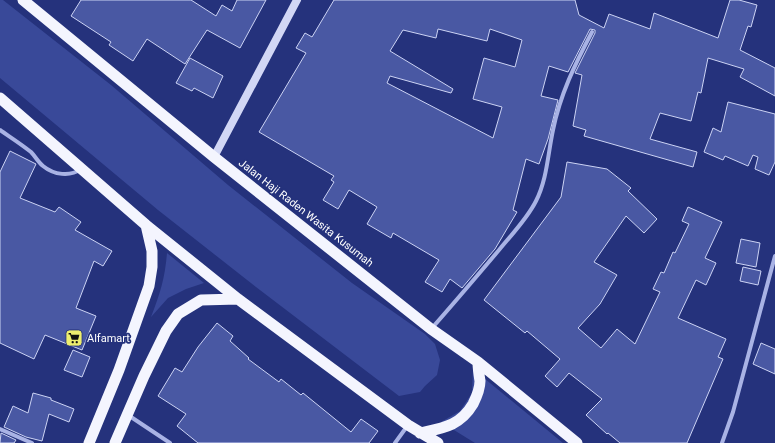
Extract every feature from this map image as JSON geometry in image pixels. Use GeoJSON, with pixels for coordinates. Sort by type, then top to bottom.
{"type":"FeatureCollection","features":[{"type":"Feature","properties":{"kind":"highway","name":"Jalan Haji Raden Wasita Kusumah"},"geometry":{"type":"LineString","coordinates":[[23,0],[214,157],[431,329],[478,362],[577,443]]}},
{"type":"Feature","properties":{"kind":"highway"},"geometry":{"type":"LineString","coordinates":[[0,98],[146,225],[238,300],[408,425],[438,443]]}},
{"type":"Feature","properties":{"kind":"highway"},"geometry":{"type":"LineString","coordinates":[[89,443],[121,363],[149,286],[152,267],[152,251],[146,225]]}},
{"type":"Feature","properties":{"kind":"highway"},"geometry":{"type":"LineString","coordinates":[[115,443],[144,376],[166,331],[178,314],[201,300],[238,300]]}},
{"type":"Feature","properties":{"kind":"highway"},"geometry":{"type":"LineString","coordinates":[[420,433],[450,426],[459,421],[468,412],[476,398],[480,382],[478,362]]}},
{"type":"Feature","properties":{"kind":"main road"},"geometry":{"type":"LineString","coordinates":[[214,157],[297,0]]}},
{"type":"Feature","properties":{"kind":"street"},"geometry":{"type":"LineString","coordinates":[[431,329],[524,220],[536,201],[543,183],[553,129],[563,93],[575,64],[592,32]]}},
{"type":"Feature","properties":{"kind":"street"},"geometry":{"type":"LineString","coordinates":[[0,130],[31,152],[44,167],[59,174],[76,173],[82,169]]}},
{"type":"Feature","properties":{"kind":"street"},"geometry":{"type":"LineString","coordinates":[[722,443],[733,412],[775,256]]}},
{"type":"Feature","properties":{"kind":"street"},"geometry":{"type":"LineString","coordinates":[[128,414],[170,443]]}},
{"type":"Feature","properties":{"kind":"street"},"geometry":{"type":"LineString","coordinates":[[395,443],[408,425]]}},
{"type":"Feature","properties":{"kind":"street"},"geometry":{"type":"LineString","coordinates":[[0,429],[32,443]]}},
{"type":"Feature","properties":{"kind":"shaded area"},"geometry":{"type":"Polygon","coordinates":[[[0,0],[3,0],[111,85],[228,185],[352,283],[425,334],[435,344],[440,360],[437,375],[420,392],[399,396],[158,210],[0,78],[0,0]]]}},
{"type":"Feature","properties":{"kind":"shaded area"},"geometry":{"type":"Polygon","coordinates":[[[167,253],[204,283],[186,289],[168,298],[151,317],[162,286],[167,253]]]}},
{"type":"Feature","properties":{"kind":"shaded area"},"geometry":{"type":"Polygon","coordinates":[[[473,369],[563,443],[475,443],[441,422],[460,411],[472,393],[473,369]]]}},
{"type":"Feature","properties":{"kind":"building"},"geometry":{"type":"Polygon","coordinates":[[[81,0],[191,0],[216,16],[222,5],[232,11],[237,0],[266,0],[240,48],[207,30],[185,64],[147,39],[133,61],[109,45],[111,42],[71,16],[81,0]]]}},
{"type":"Feature","properties":{"kind":"building"},"geometry":{"type":"Polygon","coordinates":[[[334,0],[575,0],[579,15],[604,28],[609,14],[650,29],[654,13],[718,38],[730,0],[739,0],[757,5],[751,27],[748,26],[740,50],[775,68],[775,96],[740,77],[744,69],[708,58],[701,93],[698,92],[691,121],[660,113],[650,139],[697,152],[693,167],[584,136],[586,130],[573,126],[582,75],[575,73],[595,33],[595,30],[590,29],[568,72],[549,66],[541,96],[558,100],[548,139],[539,164],[526,159],[513,210],[517,212],[495,249],[462,288],[450,279],[442,292],[425,282],[439,260],[393,233],[391,238],[367,224],[377,207],[349,190],[338,209],[323,200],[334,182],[331,180],[334,176],[259,132],[306,53],[296,48],[305,33],[312,37],[334,0]],[[438,29],[436,38],[403,30],[390,51],[453,89],[451,93],[390,76],[387,83],[493,138],[502,107],[473,99],[484,58],[515,67],[522,40],[490,29],[487,41],[438,29]]]}},
{"type":"Feature","properties":{"kind":"building"},"geometry":{"type":"Polygon","coordinates":[[[190,58],[223,76],[213,98],[194,88],[192,91],[176,83],[190,58]]]}},
{"type":"Feature","properties":{"kind":"building"},"geometry":{"type":"Polygon","coordinates":[[[728,102],[775,114],[775,162],[769,175],[755,169],[758,157],[753,155],[748,166],[725,156],[723,160],[704,152],[713,128],[721,132],[728,102]]]}},
{"type":"Feature","properties":{"kind":"building"},"geometry":{"type":"Polygon","coordinates":[[[10,151],[36,164],[20,198],[55,212],[59,207],[81,222],[75,230],[112,251],[103,266],[94,261],[76,308],[96,316],[82,350],[45,335],[34,359],[0,343],[0,172],[10,151]]]}},
{"type":"Feature","properties":{"kind":"building"},"geometry":{"type":"Polygon","coordinates":[[[567,162],[607,169],[631,188],[628,191],[657,219],[644,233],[626,216],[594,262],[617,275],[600,304],[578,328],[601,348],[617,329],[635,344],[660,292],[653,289],[661,272],[664,273],[673,252],[675,253],[689,224],[682,221],[688,207],[722,222],[705,258],[716,263],[706,285],[696,280],[678,318],[726,339],[718,357],[723,359],[687,443],[620,443],[608,433],[607,434],[586,415],[602,399],[569,373],[557,387],[545,376],[560,359],[527,331],[525,333],[484,300],[561,197],[567,162]]]}},
{"type":"Feature","properties":{"kind":"building"},"geometry":{"type":"Polygon","coordinates":[[[741,239],[760,243],[756,267],[736,263],[741,239]]]}},
{"type":"Feature","properties":{"kind":"building"},"geometry":{"type":"Polygon","coordinates":[[[743,267],[761,271],[758,285],[740,281],[743,267]]]}},
{"type":"Feature","properties":{"kind":"building"},"geometry":{"type":"Polygon","coordinates":[[[217,323],[233,336],[230,341],[249,358],[248,359],[279,382],[281,379],[301,395],[303,393],[351,432],[361,419],[378,431],[369,443],[198,443],[177,426],[186,414],[158,396],[175,368],[182,372],[198,347],[217,323]]]}},
{"type":"Feature","properties":{"kind":"building"},"geometry":{"type":"Polygon","coordinates":[[[761,343],[775,349],[775,374],[753,364],[761,343]]]}},
{"type":"Feature","properties":{"kind":"building"},"geometry":{"type":"Polygon","coordinates":[[[73,350],[90,357],[82,377],[64,370],[73,350]]]}},
{"type":"Feature","properties":{"kind":"building"},"geometry":{"type":"Polygon","coordinates":[[[33,393],[51,398],[51,400],[74,409],[69,422],[49,414],[42,441],[26,437],[4,427],[13,406],[28,413],[33,393]]]}},
{"type":"Feature","properties":{"kind":"building"},"geometry":{"type":"Polygon","coordinates":[[[1,433],[16,440],[14,443],[0,443],[1,433]]]}},
{"type":"Feature","properties":{"kind":"place","name":"Alfamart"},"geometry":{"type":"Point","coordinates":[74,338]}}]}
